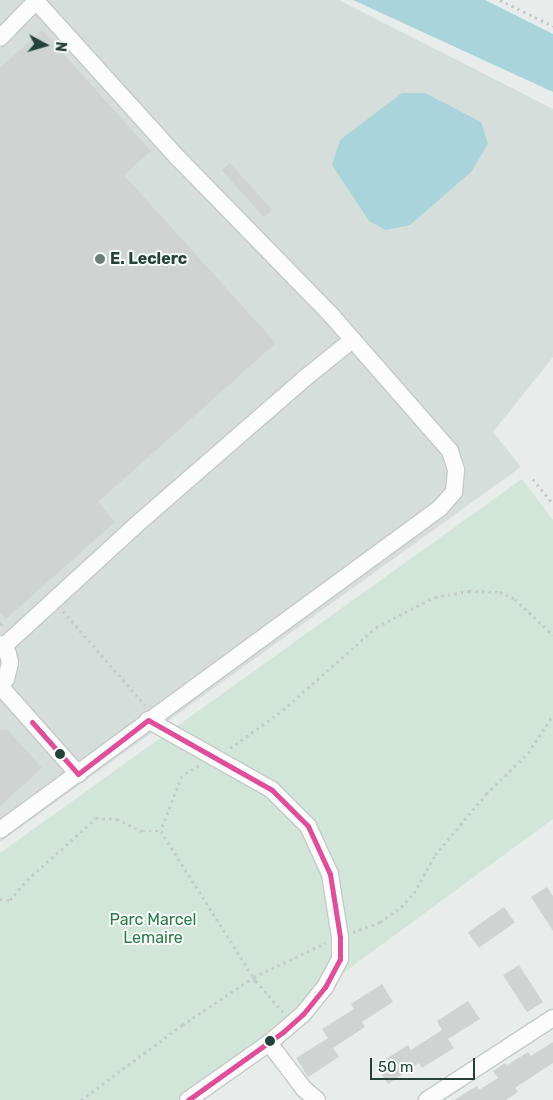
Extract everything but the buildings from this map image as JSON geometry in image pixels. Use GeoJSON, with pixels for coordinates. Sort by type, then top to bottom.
{"type":"FeatureCollection","features":[{"type":"Feature","properties":{"kind":"street"},"geometry":{"type":"LineString","coordinates":[[0,38],[36,1],[178,158],[325,309],[450,451],[456,470],[454,492],[440,508],[0,830]]}},
{"type":"Feature","properties":{"kind":"street"},"geometry":{"type":"LineString","coordinates":[[78,774],[0,686],[9,671],[10,663],[2,646],[136,525],[305,378],[352,341]]}},
{"type":"Feature","properties":{"kind":"street"},"geometry":{"type":"LineString","coordinates":[[151,718],[214,758],[272,790],[308,826],[330,874],[340,937],[340,959],[325,987],[303,1014],[269,1043],[195,1098]]}},
{"type":"Feature","properties":{"kind":"street"},"geometry":{"type":"LineString","coordinates":[[427,1100],[553,1018]]}},
{"type":"Feature","properties":{"kind":"street"},"geometry":{"type":"LineString","coordinates":[[269,1043],[304,1089],[317,1100]]}},
{"type":"Feature","properties":{"kind":"path"},"geometry":{"type":"LineString","coordinates":[[500,0],[553,26]]}},
{"type":"Feature","properties":{"kind":"path"},"geometry":{"type":"LineString","coordinates":[[533,479],[553,504]]}},
{"type":"Feature","properties":{"kind":"path"},"geometry":{"type":"LineString","coordinates":[[161,831],[182,776],[244,740],[283,710],[376,627],[435,597],[469,591],[500,592],[515,599],[553,635]]}},
{"type":"Feature","properties":{"kind":"path"},"geometry":{"type":"LineString","coordinates":[[54,600],[151,718]]}},
{"type":"Feature","properties":{"kind":"path"},"geometry":{"type":"LineString","coordinates":[[81,1100],[182,1025],[254,977],[340,937],[380,922],[401,907],[414,893],[435,855],[486,794],[528,754],[553,715]]}},
{"type":"Feature","properties":{"kind":"path"},"geometry":{"type":"LineString","coordinates":[[0,900],[10,900],[27,880],[96,818],[117,819],[142,831],[161,831]]}},
{"type":"Feature","properties":{"kind":"path"},"geometry":{"type":"LineString","coordinates":[[161,831],[287,1028]]}},
{"type":"Feature","properties":{"kind":"shaded area"},"geometry":{"type":"Polygon","coordinates":[[[0,0],[339,0],[553,109],[553,357],[493,432],[521,467],[0,842],[0,0]]]}},
{"type":"Feature","properties":{"kind":"green space","name":"Parc Marcel Lemaire"},"geometry":{"type":"Polygon","coordinates":[[[522,479],[553,520],[553,819],[354,965],[285,1022],[177,1100],[0,1100],[0,853],[522,479]]]}},
{"type":"Feature","properties":{"kind":"water"},"geometry":{"type":"Polygon","coordinates":[[[353,0],[485,0],[553,34],[553,92],[353,0]]]}},
{"type":"Feature","properties":{"kind":"water"},"geometry":{"type":"Polygon","coordinates":[[[402,93],[425,93],[481,122],[488,144],[471,172],[410,225],[386,230],[369,221],[332,165],[340,140],[402,93]]]}},
{"type":"Feature","properties":{"kind":"transit line"},"geometry":{"type":"LineString","coordinates":[[32,722],[78,774],[148,720],[272,790],[308,826],[330,874],[340,937],[340,959],[325,987],[303,1014],[283,1032],[188,1100]]}},
{"type":"Feature","properties":{"kind":"place","name":"E. Leclerc"},"geometry":{"type":"Point","coordinates":[100,259]}}]}
